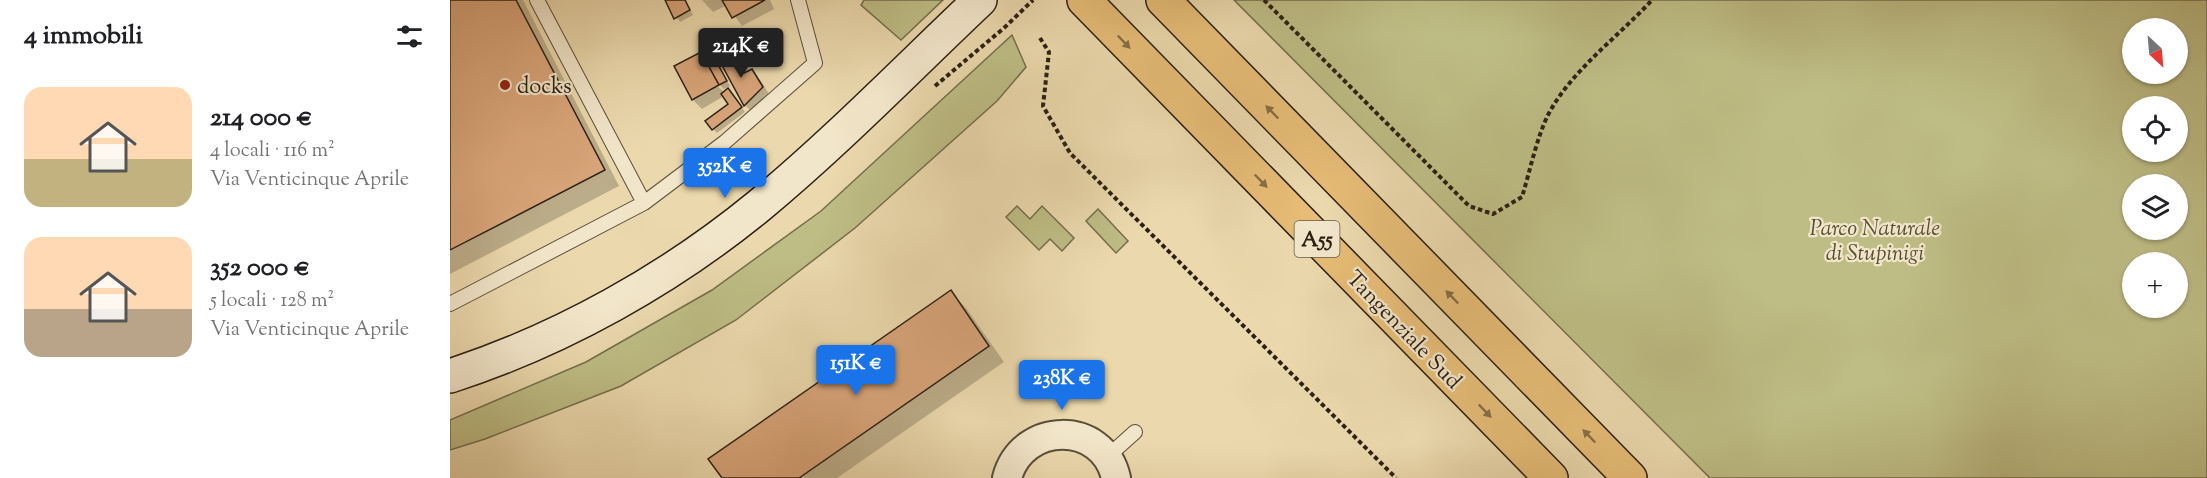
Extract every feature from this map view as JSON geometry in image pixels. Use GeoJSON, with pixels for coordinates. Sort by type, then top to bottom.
{"type":"FeatureCollection","features":[{"type":"Feature","properties":{"kind":"highway","name":"Tangenziale Sud"},"geometry":{"type":"LineString","coordinates":[[1084,0],[1551,478]]}},
{"type":"Feature","properties":{"kind":"highway","name":"A55"},"geometry":{"type":"LineString","coordinates":[[1163,0],[1630,478]]}},
{"type":"Feature","properties":{"kind":"main road"},"geometry":{"type":"LineString","coordinates":[[450,376],[532,345],[594,314],[707,244],[759,206],[801,169],[980,0]]}},
{"type":"Feature","properties":{"kind":"street"},"geometry":{"type":"LineString","coordinates":[[1003,474],[1022,449],[1046,436],[1066,434],[1086,439],[1102,451],[1111,468]]}},
{"type":"Feature","properties":{"kind":"lane"},"geometry":{"type":"LineString","coordinates":[[537,0],[644,203]]}},
{"type":"Feature","properties":{"kind":"lane"},"geometry":{"type":"LineString","coordinates":[[450,304],[644,203],[725,142],[815,63],[798,0]]}},
{"type":"Feature","properties":{"kind":"lane"},"geometry":{"type":"LineString","coordinates":[[1111,468],[1135,432]]}},
{"type":"Feature","properties":{"kind":"path"},"geometry":{"type":"LineString","coordinates":[[1004,28],[1033,0]]}},
{"type":"Feature","properties":{"kind":"path"},"geometry":{"type":"LineString","coordinates":[[1264,0],[1469,206],[1493,214],[1522,197],[1549,113],[1584,67],[1652,0]]}},
{"type":"Feature","properties":{"kind":"path"},"geometry":{"type":"LineString","coordinates":[[1040,38],[1049,52],[1043,106],[1070,153],[1395,478]]}},
{"type":"Feature","properties":{"kind":"green space"},"geometry":{"type":"Polygon","coordinates":[[[864,0],[943,0],[901,40],[861,5],[864,0]]]}},
{"type":"Feature","properties":{"kind":"green space","name":"Parco Naturale di Stupinigi"},"geometry":{"type":"Polygon","coordinates":[[[1234,0],[2207,0],[2207,478],[1710,478],[1234,0]]]}},
{"type":"Feature","properties":{"kind":"green space"},"geometry":{"type":"Polygon","coordinates":[[[1012,35],[1026,67],[997,101],[855,228],[736,320],[621,386],[485,439],[450,450],[450,420],[586,362],[712,290],[821,211],[1012,35]]]}},
{"type":"Feature","properties":{"kind":"green space"},"geometry":{"type":"Polygon","coordinates":[[[1017,206],[1030,219],[1042,206],[1074,238],[1062,251],[1050,239],[1039,250],[1006,217],[1017,206]]]}},
{"type":"Feature","properties":{"kind":"green space"},"geometry":{"type":"Polygon","coordinates":[[[1098,209],[1128,241],[1116,253],[1086,221],[1098,209]]]}},
{"type":"Feature","properties":{"kind":"building","name":"docks"},"geometry":{"type":"Polygon","coordinates":[[[450,0],[516,0],[605,170],[450,250],[450,0]]]}},
{"type":"Feature","properties":{"kind":"building"},"geometry":{"type":"Polygon","coordinates":[[[665,0],[685,0],[690,10],[674,19],[665,0]]]}},
{"type":"Feature","properties":{"kind":"building"},"geometry":{"type":"Polygon","coordinates":[[[722,0],[765,0],[732,18],[722,0]]]}},
{"type":"Feature","properties":{"kind":"building"},"geometry":{"type":"Polygon","coordinates":[[[709,48],[727,81],[719,85],[701,52],[709,48]]]}},
{"type":"Feature","properties":{"kind":"building"},"geometry":{"type":"Polygon","coordinates":[[[701,52],[719,85],[692,100],[674,66],[701,52]]]}},
{"type":"Feature","properties":{"kind":"building"},"geometry":{"type":"Polygon","coordinates":[[[730,52],[742,74],[752,69],[763,87],[744,106],[718,58],[730,52]]]}},
{"type":"Feature","properties":{"kind":"building"},"geometry":{"type":"Polygon","coordinates":[[[728,88],[742,107],[712,130],[705,121],[728,104],[721,94],[728,88]]]}},
{"type":"Feature","properties":{"kind":"building"},"geometry":{"type":"Polygon","coordinates":[[[951,290],[989,346],[799,478],[722,478],[708,459],[951,290]]]}},
{"type":"Feature","properties":{"kind":"place","name":"docks"},"geometry":{"type":"Point","coordinates":[505,85]}}]}
